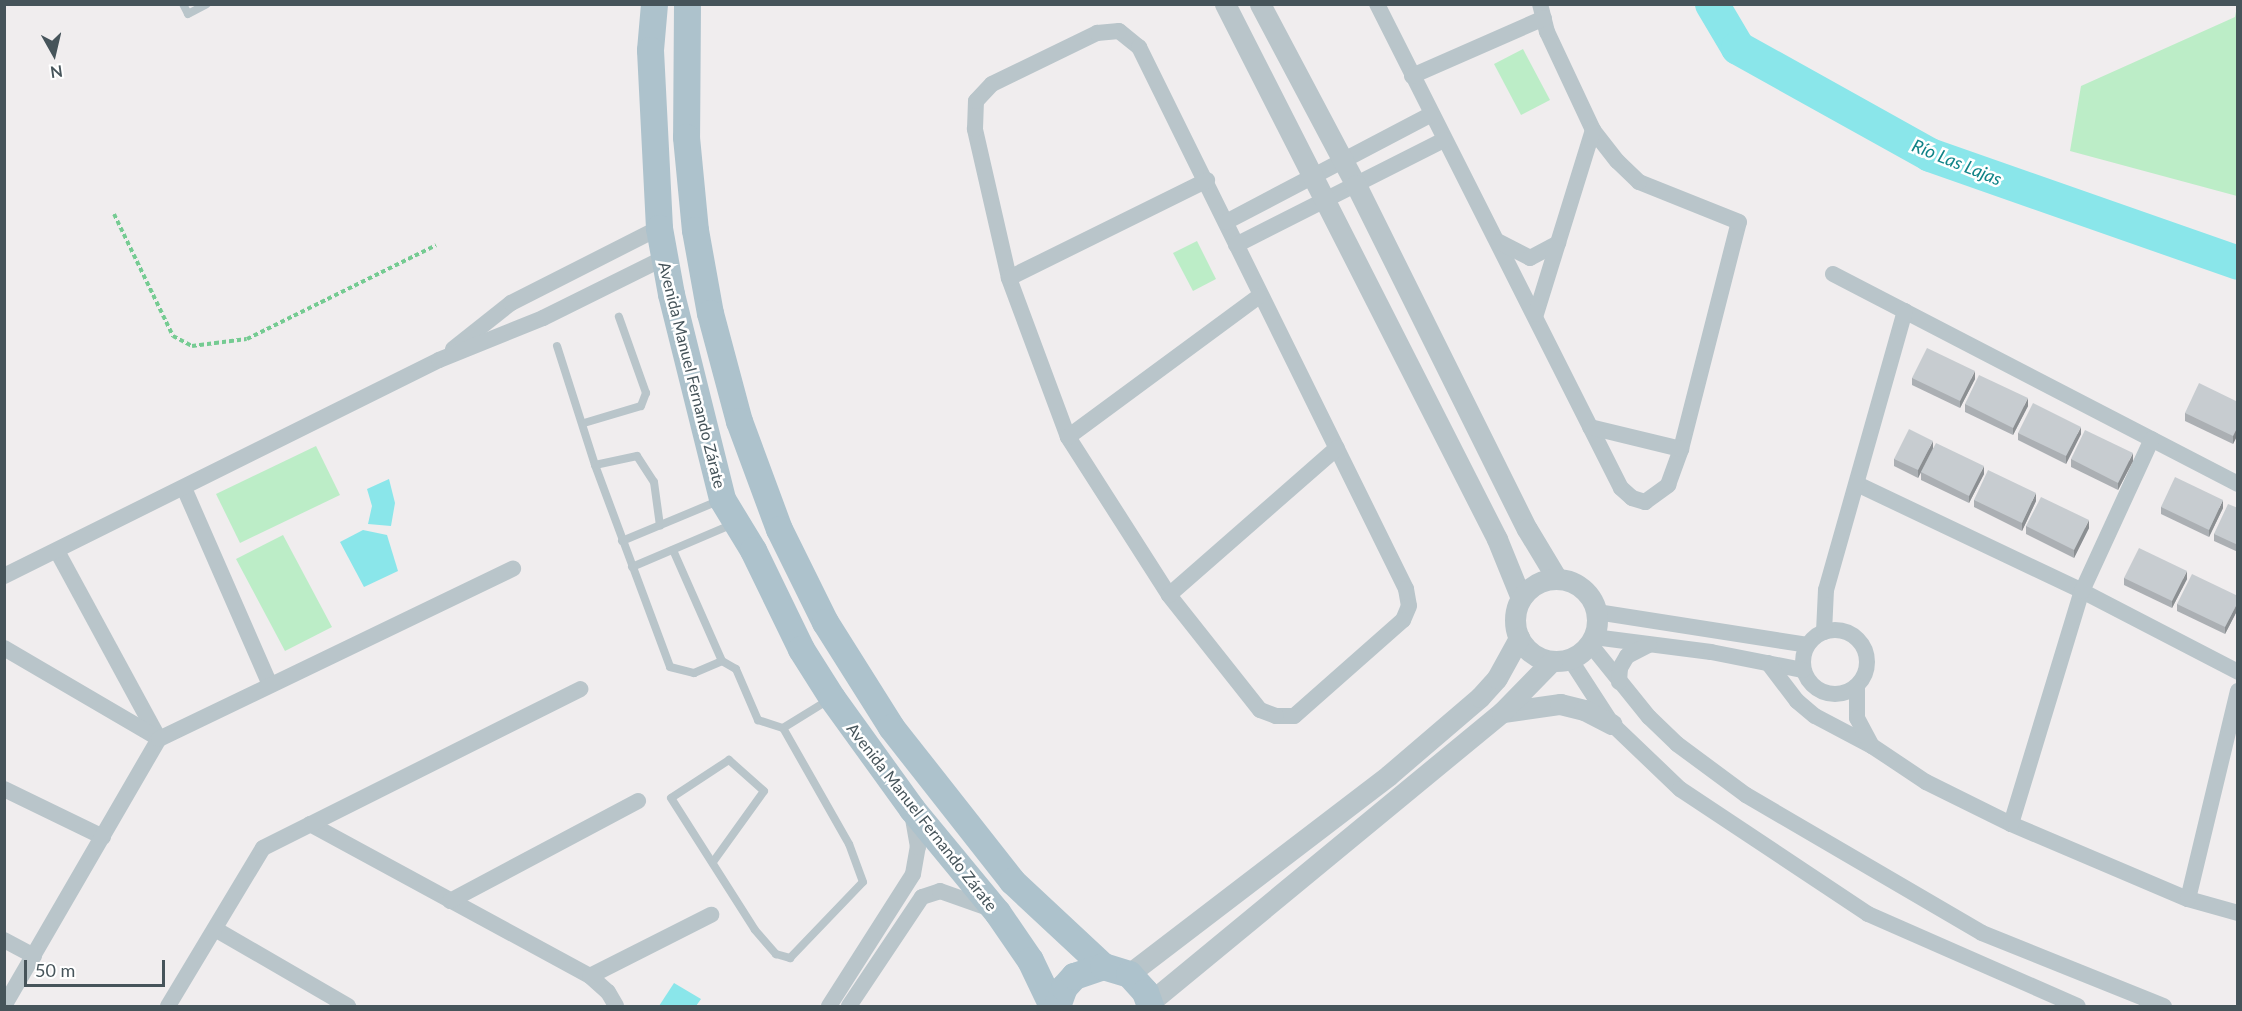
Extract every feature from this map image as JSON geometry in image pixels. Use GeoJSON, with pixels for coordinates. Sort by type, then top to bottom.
{"type":"FeatureCollection","features":[{"type":"Feature","properties":{"kind":"main road","name":"Avenida Manuel Fernando Zárate"},"geometry":{"type":"LineString","coordinates":[[654,4],[650,50],[659,228],[664,258],[722,499],[801,650],[832,698],[912,808],[997,912],[1030,960],[1054,1006]]}},
{"type":"Feature","properties":{"kind":"main road","name":"Avenida Manuel Fernando Zárate"},"geometry":{"type":"LineString","coordinates":[[687,4],[686,137],[695,230],[710,313],[739,422],[779,529],[825,622],[891,727],[1012,881],[1103,966]]}},
{"type":"Feature","properties":{"kind":"main road"},"geometry":{"type":"LineString","coordinates":[[1054,1006],[1064,987],[1074,976],[1103,966],[1129,974],[1149,1005]]}},
{"type":"Feature","properties":{"kind":"street"},"geometry":{"type":"LineString","coordinates":[[1225,4],[1497,539],[1521,598]]}},
{"type":"Feature","properties":{"kind":"street"},"geometry":{"type":"LineString","coordinates":[[1260,4],[1356,185],[1527,529],[1557,579]]}},
{"type":"Feature","properties":{"kind":"street"},"geometry":{"type":"LineString","coordinates":[[1377,4],[1430,115],[1536,314],[1621,488],[1632,498],[1645,502],[1658,496],[1668,485],[1681,449],[1739,222],[1639,182],[1593,130],[1542,11],[1412,76]]}},
{"type":"Feature","properties":{"kind":"street"},"geometry":{"type":"LineString","coordinates":[[1119,31],[1139,46],[1207,180],[1259,296],[1406,589],[1409,606],[1403,620],[1294,716],[1275,716],[1260,710],[1169,595],[1068,437],[1009,278],[975,129],[976,101],[992,84],[1097,33],[1119,31]]}},
{"type":"Feature","properties":{"kind":"street"},"geometry":{"type":"LineString","coordinates":[[1226,222],[1430,115]]}},
{"type":"Feature","properties":{"kind":"street"},"geometry":{"type":"LineString","coordinates":[[1536,314],[1593,130]]}},
{"type":"Feature","properties":{"kind":"street"},"geometry":{"type":"LineString","coordinates":[[1236,245],[1444,140]]}},
{"type":"Feature","properties":{"kind":"street"},"geometry":{"type":"LineString","coordinates":[[1009,278],[1207,180]]}},
{"type":"Feature","properties":{"kind":"street"},"geometry":{"type":"LineString","coordinates":[[438,360],[511,303],[659,228]]}},
{"type":"Feature","properties":{"kind":"street"},"geometry":{"type":"LineString","coordinates":[[1496,239],[1513,252],[1530,258],[1558,243]]}},
{"type":"Feature","properties":{"kind":"street"},"geometry":{"type":"LineString","coordinates":[[4,576],[438,360],[543,318],[664,258]]}},
{"type":"Feature","properties":{"kind":"street"},"geometry":{"type":"LineString","coordinates":[[1833,274],[2238,484]]}},
{"type":"Feature","properties":{"kind":"street"},"geometry":{"type":"LineString","coordinates":[[1068,437],[1259,296]]}},
{"type":"Feature","properties":{"kind":"street"},"geometry":{"type":"LineString","coordinates":[[1824,632],[1826,591],[1905,312]]}},
{"type":"Feature","properties":{"kind":"street"},"geometry":{"type":"LineString","coordinates":[[1590,427],[1681,449]]}},
{"type":"Feature","properties":{"kind":"street"},"geometry":{"type":"LineString","coordinates":[[2011,824],[2082,591],[2152,439]]}},
{"type":"Feature","properties":{"kind":"street"},"geometry":{"type":"LineString","coordinates":[[1169,595],[1337,448]]}},
{"type":"Feature","properties":{"kind":"street"},"geometry":{"type":"LineString","coordinates":[[1857,484],[2082,591],[2238,672]]}},
{"type":"Feature","properties":{"kind":"street"},"geometry":{"type":"LineString","coordinates":[[184,488],[270,685]]}},
{"type":"Feature","properties":{"kind":"street"},"geometry":{"type":"LineString","coordinates":[[57,551],[159,739]]}},
{"type":"Feature","properties":{"kind":"street"},"geometry":{"type":"LineString","coordinates":[[4,1006],[159,739],[513,569]]}},
{"type":"Feature","properties":{"kind":"street"},"geometry":{"type":"LineString","coordinates":[[2078,1006],[1868,914],[1680,789],[1612,724],[1561,660],[1538,658],[1519,638],[1515,625],[1521,598],[1530,588],[1557,579],[1582,588],[1597,612],[1592,641],[1619,682],[1677,744],[1746,795],[1888,881],[1982,933],[2164,1006]]}},
{"type":"Feature","properties":{"kind":"street"},"geometry":{"type":"LineString","coordinates":[[1597,612],[1807,645],[1824,632],[1851,634],[1864,649],[1866,668],[1857,686],[1857,718],[1872,746]]}},
{"type":"Feature","properties":{"kind":"street"},"geometry":{"type":"LineString","coordinates":[[1686,649],[1690,627]]}},
{"type":"Feature","properties":{"kind":"street"},"geometry":{"type":"LineString","coordinates":[[1129,974],[1389,776],[1479,697],[1497,678],[1519,638]]}},
{"type":"Feature","properties":{"kind":"street"},"geometry":{"type":"LineString","coordinates":[[1149,1005],[1502,712],[1561,660],[1592,641],[1686,649],[1768,663],[1807,677],[1819,691],[1839,694],[1857,686]]}},
{"type":"Feature","properties":{"kind":"street"},"geometry":{"type":"LineString","coordinates":[[1619,682],[1620,668],[1627,656],[1639,647],[1653,645]]}},
{"type":"Feature","properties":{"kind":"street"},"geometry":{"type":"LineString","coordinates":[[1807,645],[1807,677],[1815,717]]}},
{"type":"Feature","properties":{"kind":"street"},"geometry":{"type":"LineString","coordinates":[[4,648],[159,739]]}},
{"type":"Feature","properties":{"kind":"street"},"geometry":{"type":"LineString","coordinates":[[1768,663],[1797,701],[1815,717],[1872,746],[1926,782],[2011,824],[2188,898],[2238,913]]}},
{"type":"Feature","properties":{"kind":"street"},"geometry":{"type":"LineString","coordinates":[[168,1006],[263,848],[580,689]]}},
{"type":"Feature","properties":{"kind":"street"},"geometry":{"type":"LineString","coordinates":[[2188,898],[2238,691]]}},
{"type":"Feature","properties":{"kind":"street"},"geometry":{"type":"LineString","coordinates":[[1502,712],[1560,704],[1584,710],[1612,724]]}},
{"type":"Feature","properties":{"kind":"street"},"geometry":{"type":"LineString","coordinates":[[4,789],[103,837]]}},
{"type":"Feature","properties":{"kind":"street"},"geometry":{"type":"LineString","coordinates":[[450,901],[638,801]]}},
{"type":"Feature","properties":{"kind":"street"},"geometry":{"type":"LineString","coordinates":[[830,1006],[907,885],[918,847],[912,808]]}},
{"type":"Feature","properties":{"kind":"street"},"geometry":{"type":"LineString","coordinates":[[310,824],[590,976],[608,992],[616,1006]]}},
{"type":"Feature","properties":{"kind":"street"},"geometry":{"type":"LineString","coordinates":[[907,885],[922,897]]}},
{"type":"Feature","properties":{"kind":"street"},"geometry":{"type":"LineString","coordinates":[[849,1006],[922,897],[939,891],[997,912]]}},
{"type":"Feature","properties":{"kind":"street"},"geometry":{"type":"LineString","coordinates":[[590,976],[711,915]]}},
{"type":"Feature","properties":{"kind":"street"},"geometry":{"type":"LineString","coordinates":[[215,929],[348,1006]]}},
{"type":"Feature","properties":{"kind":"street"},"geometry":{"type":"LineString","coordinates":[[4,940],[34,956]]}},
{"type":"Feature","properties":{"kind":"lane"},"geometry":{"type":"LineString","coordinates":[[183,4],[188,14],[207,4]]}},
{"type":"Feature","properties":{"kind":"lane"},"geometry":{"type":"LineString","coordinates":[[584,423],[641,406],[646,393],[619,317]]}},
{"type":"Feature","properties":{"kind":"lane"},"geometry":{"type":"LineString","coordinates":[[558,346],[584,423],[595,465],[670,667],[694,673],[722,661]]}},
{"type":"Feature","properties":{"kind":"lane"},"geometry":{"type":"LineString","coordinates":[[595,465],[638,456],[654,482],[660,526]]}},
{"type":"Feature","properties":{"kind":"lane"},"geometry":{"type":"LineString","coordinates":[[622,541],[722,499]]}},
{"type":"Feature","properties":{"kind":"lane"},"geometry":{"type":"LineString","coordinates":[[632,567],[736,522]]}},
{"type":"Feature","properties":{"kind":"lane"},"geometry":{"type":"LineString","coordinates":[[673,550],[722,661],[736,669],[758,720],[783,728],[849,844],[863,882],[790,958],[776,954],[755,930],[671,798],[729,760],[764,791],[713,862]]}},
{"type":"Feature","properties":{"kind":"lane"},"geometry":{"type":"LineString","coordinates":[[783,728],[832,698]]}},
{"type":"Feature","properties":{"kind":"path"},"geometry":{"type":"LineString","coordinates":[[114,214],[173,336],[192,346],[247,339],[436,245]]}},
{"type":"Feature","properties":{"kind":"green space"},"geometry":{"type":"Polygon","coordinates":[[[2237,6],[2237,196],[2070,151],[2081,86],[2235,17],[2237,6]]]}},
{"type":"Feature","properties":{"kind":"green space"},"geometry":{"type":"Polygon","coordinates":[[[1523,49],[1550,100],[1521,115],[1494,64],[1523,49]]]}},
{"type":"Feature","properties":{"kind":"green space"},"geometry":{"type":"Polygon","coordinates":[[[1197,241],[1216,279],[1193,291],[1173,253],[1197,241]]]}},
{"type":"Feature","properties":{"kind":"green space"},"geometry":{"type":"Polygon","coordinates":[[[316,446],[340,495],[240,543],[216,494],[316,446]]]}},
{"type":"Feature","properties":{"kind":"green space"},"geometry":{"type":"Polygon","coordinates":[[[283,535],[332,627],[285,651],[236,559],[283,535]]]}},
{"type":"Feature","properties":{"kind":"water"},"geometry":{"type":"Polygon","coordinates":[[[389,479],[395,503],[391,526],[368,524],[372,506],[367,489],[389,479]]]}},
{"type":"Feature","properties":{"kind":"water"},"geometry":{"type":"Polygon","coordinates":[[[363,530],[387,535],[398,571],[364,587],[340,542],[363,530]]]}},
{"type":"Feature","properties":{"kind":"water"},"geometry":{"type":"Polygon","coordinates":[[[674,983],[701,999],[696,1006],[659,1006],[674,983]]]}},
{"type":"Feature","properties":{"kind":"building"},"geometry":{"type":"Polygon","coordinates":[[[1927,348],[1975,371],[1960,401],[1912,378],[1927,348]]]}},
{"type":"Feature","properties":{"kind":"building"},"geometry":{"type":"Polygon","coordinates":[[[1979,375],[2028,398],[2013,428],[1965,404],[1979,375]]]}},
{"type":"Feature","properties":{"kind":"building"},"geometry":{"type":"Polygon","coordinates":[[[2199,383],[2238,402],[2238,426],[2233,436],[2185,413],[2199,383]]]}},
{"type":"Feature","properties":{"kind":"building"},"geometry":{"type":"Polygon","coordinates":[[[2033,403],[2081,427],[2066,456],[2018,433],[2033,403]]]}},
{"type":"Feature","properties":{"kind":"building"},"geometry":{"type":"Polygon","coordinates":[[[1909,429],[1933,441],[1918,470],[1894,459],[1909,429]]]}},
{"type":"Feature","properties":{"kind":"building"},"geometry":{"type":"Polygon","coordinates":[[[2085,430],[2133,453],[2118,483],[2071,459],[2085,430]]]}},
{"type":"Feature","properties":{"kind":"building"},"geometry":{"type":"Polygon","coordinates":[[[1936,443],[1984,466],[1969,496],[1921,472],[1936,443]]]}},
{"type":"Feature","properties":{"kind":"building"},"geometry":{"type":"Polygon","coordinates":[[[1988,470],[2036,493],[2022,523],[1974,500],[1988,470]]]}},
{"type":"Feature","properties":{"kind":"building"},"geometry":{"type":"Polygon","coordinates":[[[2175,477],[2223,500],[2209,530],[2161,507],[2175,477]]]}},
{"type":"Feature","properties":{"kind":"building"},"geometry":{"type":"Polygon","coordinates":[[[2041,497],[2089,520],[2074,550],[2026,526],[2041,497]]]}},
{"type":"Feature","properties":{"kind":"building"},"geometry":{"type":"Polygon","coordinates":[[[2228,504],[2238,508],[2238,545],[2214,534],[2228,504]]]}},
{"type":"Feature","properties":{"kind":"building"},"geometry":{"type":"Polygon","coordinates":[[[2139,548],[2187,571],[2172,601],[2124,578],[2139,548]]]}},
{"type":"Feature","properties":{"kind":"building"},"geometry":{"type":"Polygon","coordinates":[[[2192,574],[2238,596],[2238,602],[2225,627],[2177,604],[2192,574]]]}},
{"type":"Feature","properties":{"kind":"waterway","name":"Río Las Lajas"},"geometry":{"type":"LineString","coordinates":[[1712,4],[1738,48],[1930,155],[2238,263]]}}]}
